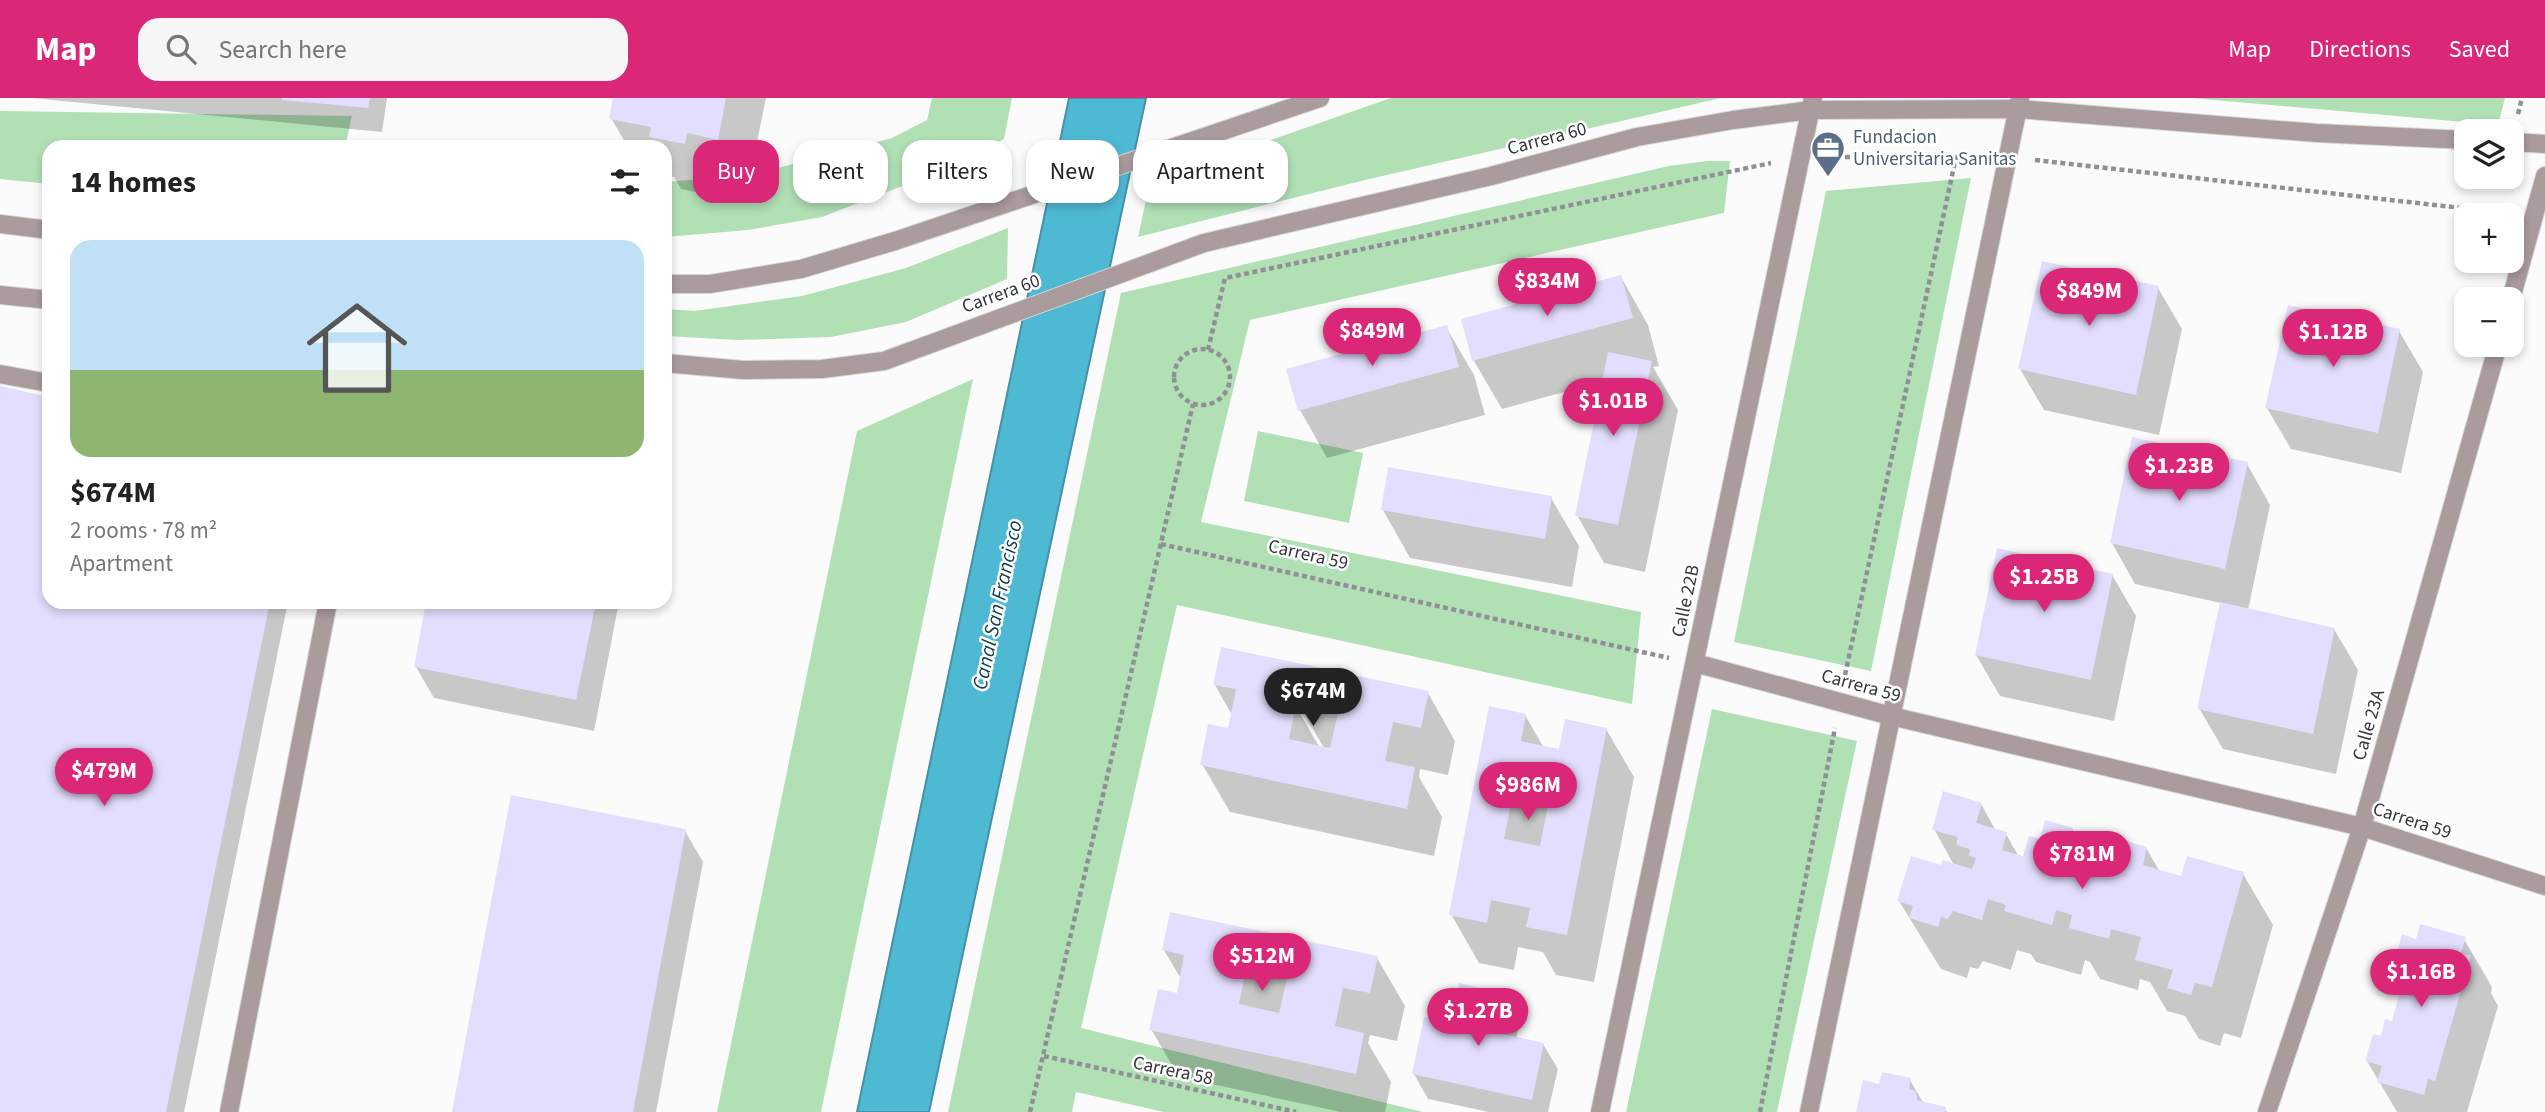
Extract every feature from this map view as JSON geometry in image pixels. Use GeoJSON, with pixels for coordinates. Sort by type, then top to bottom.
{"type":"FeatureCollection","features":[{"type":"Feature","properties":{"kind":"street"},"geometry":{"type":"LineString","coordinates":[[672,284],[710,285],[801,269],[895,241],[1320,98]]}},
{"type":"Feature","properties":{"kind":"street","name":"Carrera 60"},"geometry":{"type":"LineString","coordinates":[[672,364],[743,370],[822,369],[884,361],[1204,243],[1491,176],[1637,137],[1812,104],[2019,104],[2317,133],[2454,139]]}},
{"type":"Feature","properties":{"kind":"street","name":"Calle 22B"},"geometry":{"type":"LineString","coordinates":[[1600,1112],[1812,104]]}},
{"type":"Feature","properties":{"kind":"street"},"geometry":{"type":"LineString","coordinates":[[1809,1112],[2019,104]]}},
{"type":"Feature","properties":{"kind":"street"},"geometry":{"type":"LineString","coordinates":[[2524,143],[2545,144]]}},
{"type":"Feature","properties":{"kind":"street"},"geometry":{"type":"LineString","coordinates":[[2514,287],[2545,176]]}},
{"type":"Feature","properties":{"kind":"street"},"geometry":{"type":"LineString","coordinates":[[0,224],[42,229]]}},
{"type":"Feature","properties":{"kind":"street"},"geometry":{"type":"LineString","coordinates":[[0,295],[42,299]]}},
{"type":"Feature","properties":{"kind":"street","name":"Calle 23A"},"geometry":{"type":"LineString","coordinates":[[2267,1112],[2362,827],[2495,357]]}},
{"type":"Feature","properties":{"kind":"street"},"geometry":{"type":"LineString","coordinates":[[0,374],[42,382]]}},
{"type":"Feature","properties":{"kind":"street"},"geometry":{"type":"LineString","coordinates":[[229,1112],[327,609]]}},
{"type":"Feature","properties":{"kind":"street","name":"Carrera 59"},"geometry":{"type":"LineString","coordinates":[[1695,663],[1891,716],[2362,827],[2545,886]]}},
{"type":"Feature","properties":{"kind":"path"},"geometry":{"type":"LineString","coordinates":[[2518,114],[2522,98]]}},
{"type":"Feature","properties":{"kind":"path"},"geometry":{"type":"LineString","coordinates":[[1208,350],[1225,278],[1801,157],[2008,156],[2535,216]]}},
{"type":"Feature","properties":{"kind":"path"},"geometry":{"type":"LineString","coordinates":[[1760,1112],[1839,702],[1956,157]]}},
{"type":"Feature","properties":{"kind":"path"},"geometry":{"type":"LineString","coordinates":[[1208,350],[1223,360],[1230,376],[1229,385],[1219,400],[1202,405],[1193,404],[1178,393],[1175,384],[1177,365],[1189,352],[1208,350]]}},
{"type":"Feature","properties":{"kind":"path"},"geometry":{"type":"LineString","coordinates":[[1030,1112],[1193,404]]}},
{"type":"Feature","properties":{"kind":"path","name":"Carrera 59"},"geometry":{"type":"LineString","coordinates":[[1161,544],[1695,663]]}},
{"type":"Feature","properties":{"kind":"path","name":"Carrera 58"},"geometry":{"type":"LineString","coordinates":[[1044,1056],[1296,1112]]}},
{"type":"Feature","properties":{"kind":"green space"},"geometry":{"type":"Polygon","coordinates":[[[932,98],[1012,98],[1002,140],[902,140],[902,186],[888,192],[888,140],[884,140],[927,120],[932,98]]]}},
{"type":"Feature","properties":{"kind":"green space"},"geometry":{"type":"Polygon","coordinates":[[[1391,98],[1721,98],[1288,199],[1288,140],[1270,140],[1391,98]]]}},
{"type":"Feature","properties":{"kind":"green space"},"geometry":{"type":"Polygon","coordinates":[[[2191,98],[2505,98],[2500,119],[2454,119],[2454,121],[2191,98]]]}},
{"type":"Feature","properties":{"kind":"green space"},"geometry":{"type":"Polygon","coordinates":[[[0,111],[352,116],[347,140],[42,140],[42,183],[0,179],[0,111]]]}},
{"type":"Feature","properties":{"kind":"green space"},"geometry":{"type":"Polygon","coordinates":[[[1730,161],[1724,213],[1250,320],[1201,522],[1641,612],[1632,704],[1177,605],[1081,1028],[1423,1112],[1164,1112],[1076,1092],[1072,1112],[948,1112],[1121,293],[1669,166],[1730,161]]]}},
{"type":"Feature","properties":{"kind":"green space"},"geometry":{"type":"Polygon","coordinates":[[[793,164],[793,203],[858,203],[822,217],[748,230],[672,236],[672,181],[693,180],[693,203],[779,203],[779,168],[793,164]]]}},
{"type":"Feature","properties":{"kind":"green space"},"geometry":{"type":"Polygon","coordinates":[[[1971,178],[1871,671],[1734,642],[1826,191],[1971,178]]]}},
{"type":"Feature","properties":{"kind":"green space"},"geometry":{"type":"Polygon","coordinates":[[[1145,203],[1273,203],[1138,237],[1145,203]]]}},
{"type":"Feature","properties":{"kind":"green space"},"geometry":{"type":"Polygon","coordinates":[[[1008,228],[1007,279],[906,322],[831,337],[739,340],[672,336],[672,309],[694,311],[802,296],[906,268],[1008,228]]]}},
{"type":"Feature","properties":{"kind":"green space"},"geometry":{"type":"Polygon","coordinates":[[[973,379],[821,1112],[717,1112],[857,431],[973,379]]]}},
{"type":"Feature","properties":{"kind":"green space"},"geometry":{"type":"Polygon","coordinates":[[[1258,431],[1363,453],[1349,523],[1244,501],[1258,431]]]}},
{"type":"Feature","properties":{"kind":"green space"},"geometry":{"type":"Polygon","coordinates":[[[1712,709],[1857,741],[1777,1112],[1626,1112],[1712,709]]]}},
{"type":"Feature","properties":{"kind":"water","name":"Canal San Francisco"},"geometry":{"type":"Polygon","coordinates":[[[1069,98],[1146,98],[1137,140],[1133,140],[1133,159],[929,1112],[857,1112],[1047,203],[1119,203],[1119,140],[1060,140],[1069,98]]]}},
{"type":"Feature","properties":{"kind":"building"},"geometry":{"type":"Polygon","coordinates":[[[282,98],[370,98],[368,108],[282,98]]]}},
{"type":"Feature","properties":{"kind":"building"},"geometry":{"type":"Polygon","coordinates":[[[613,98],[726,98],[718,140],[687,133],[685,144],[649,137],[651,127],[609,119],[613,98]]]}},
{"type":"Feature","properties":{"kind":"building"},"geometry":{"type":"Polygon","coordinates":[[[2042,261],[2159,286],[2136,395],[2018,369],[2042,261]]]}},
{"type":"Feature","properties":{"kind":"building"},"geometry":{"type":"Polygon","coordinates":[[[1621,275],[1633,318],[1472,361],[1461,319],[1621,275]]]}},
{"type":"Feature","properties":{"kind":"building"},"geometry":{"type":"Polygon","coordinates":[[[2288,305],[2400,329],[2378,433],[2265,408],[2288,305]]]}},
{"type":"Feature","properties":{"kind":"building"},"geometry":{"type":"Polygon","coordinates":[[[1447,325],[1459,367],[1298,411],[1286,369],[1447,325]]]}},
{"type":"Feature","properties":{"kind":"building"},"geometry":{"type":"Polygon","coordinates":[[[1608,352],[1652,361],[1618,525],[1575,516],[1608,352]]]}},
{"type":"Feature","properties":{"kind":"building"},"geometry":{"type":"Polygon","coordinates":[[[0,386],[42,395],[42,609],[269,609],[166,1112],[0,1112],[0,386]]]}},
{"type":"Feature","properties":{"kind":"building"},"geometry":{"type":"Polygon","coordinates":[[[2132,437],[2248,462],[2225,569],[2110,543],[2132,437]]]}},
{"type":"Feature","properties":{"kind":"building"},"geometry":{"type":"Polygon","coordinates":[[[1388,467],[1552,496],[1545,539],[1381,510],[1388,467]]]}},
{"type":"Feature","properties":{"kind":"building"},"geometry":{"type":"Polygon","coordinates":[[[1997,548],[2113,574],[2091,680],[1975,655],[1997,548]]]}},
{"type":"Feature","properties":{"kind":"building"},"geometry":{"type":"Polygon","coordinates":[[[2220,602],[2335,628],[2313,734],[2197,709],[2220,602]]]}},
{"type":"Feature","properties":{"kind":"building"},"geometry":{"type":"Polygon","coordinates":[[[425,609],[595,609],[576,700],[414,667],[425,609]]]}},
{"type":"Feature","properties":{"kind":"building"},"geometry":{"type":"Polygon","coordinates":[[[1221,647],[1429,691],[1421,728],[1393,722],[1385,761],[1415,767],[1407,809],[1200,765],[1208,724],[1228,728],[1236,689],[1213,685],[1221,647]],[[1296,704],[1289,739],[1330,748],[1338,713],[1296,704]]]}},
{"type":"Feature","properties":{"kind":"building"},"geometry":{"type":"Polygon","coordinates":[[[1489,706],[1526,714],[1521,741],[1559,749],[1565,719],[1607,728],[1567,935],[1526,927],[1530,908],[1491,900],[1487,923],[1449,915],[1489,706]],[[1512,798],[1504,839],[1540,846],[1548,805],[1512,798]]]}},
{"type":"Feature","properties":{"kind":"building"},"geometry":{"type":"Polygon","coordinates":[[[1943,791],[1982,803],[1976,823],[2007,832],[2002,850],[2023,856],[2029,836],[2040,839],[2045,820],[2073,828],[2068,845],[2078,848],[2075,859],[2085,862],[2089,848],[2097,850],[2102,834],[2147,847],[2143,865],[2181,876],[2187,856],[2244,872],[2212,987],[2195,983],[2191,995],[2167,988],[2173,970],[2135,960],[2141,937],[2111,929],[2109,939],[2069,928],[2072,915],[2056,910],[2052,925],[2004,911],[2006,905],[1988,899],[1982,920],[1953,911],[1948,919],[1941,917],[1938,927],[1909,918],[1913,906],[1897,901],[1911,856],[1941,865],[1943,860],[1972,869],[1976,858],[1969,856],[1970,849],[1956,845],[1958,837],[1932,830],[1943,791]]]}},
{"type":"Feature","properties":{"kind":"building"},"geometry":{"type":"Polygon","coordinates":[[[511,795],[686,829],[633,1112],[452,1112],[511,795]]]}},
{"type":"Feature","properties":{"kind":"building"},"geometry":{"type":"Polygon","coordinates":[[[1170,912],[1378,956],[1370,993],[1343,988],[1335,1026],[1364,1033],[1356,1074],[1149,1030],[1158,989],[1177,993],[1184,955],[1162,950],[1170,912]],[[1246,969],[1239,1004],[1279,1013],[1287,978],[1246,969]]]}},
{"type":"Feature","properties":{"kind":"building"},"geometry":{"type":"Polygon","coordinates":[[[2420,924],[2466,937],[2461,953],[2471,956],[2435,1081],[2428,1079],[2424,1095],[2377,1082],[2382,1066],[2365,1061],[2373,1034],[2381,1036],[2385,1019],[2392,1021],[2402,984],[2394,981],[2398,966],[2394,964],[2402,934],[2416,939],[2420,924]]]}},
{"type":"Feature","properties":{"kind":"building"},"geometry":{"type":"Polygon","coordinates":[[[1459,983],[1507,994],[1499,1033],[1544,1043],[1532,1100],[1412,1074],[1424,1017],[1451,1023],[1459,983]]]}},
{"type":"Feature","properties":{"kind":"building"},"geometry":{"type":"Polygon","coordinates":[[[1882,1072],[1911,1078],[1909,1089],[1916,1091],[1917,1100],[1946,1107],[1945,1112],[1856,1112],[1863,1080],[1879,1084],[1882,1072]]]}},
{"type":"Feature","properties":{"kind":"place","name":"Fundacion Universitaria Sanitas"},"geometry":{"type":"Point","coordinates":[1828,178]}}]}
